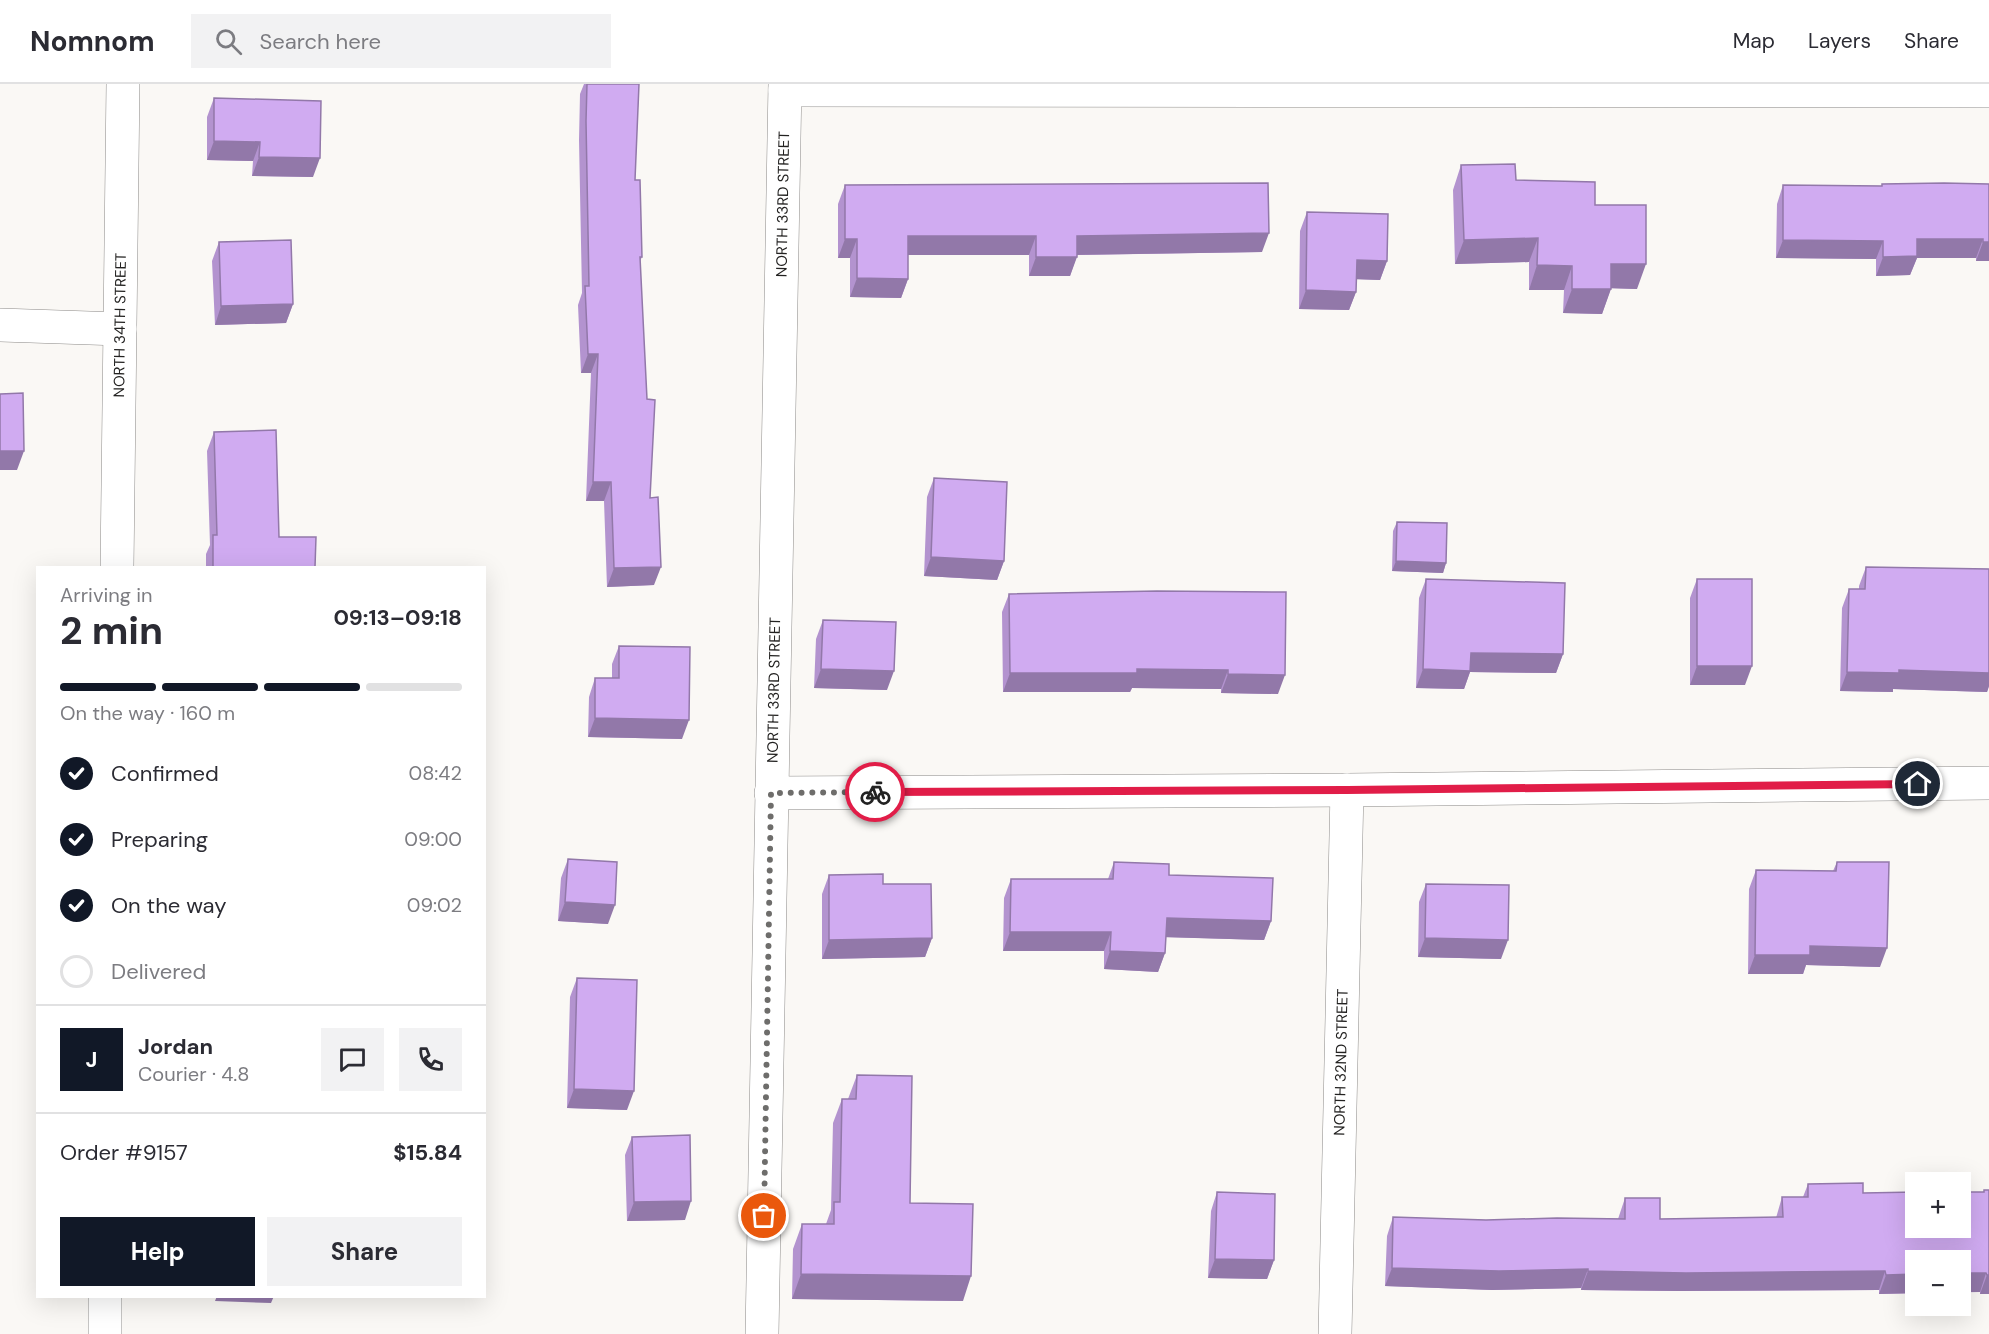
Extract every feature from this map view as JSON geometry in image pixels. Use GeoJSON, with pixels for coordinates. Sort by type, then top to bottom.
{"type":"FeatureCollection","features":[{"type":"Feature","properties":{"kind":"street","name":"NORTH 34TH STREET"},"geometry":{"type":"LineString","coordinates":[[117,566],[123,84]]}},
{"type":"Feature","properties":{"kind":"street"},"geometry":{"type":"LineString","coordinates":[[785,87],[1989,91]]}},
{"type":"Feature","properties":{"kind":"street","name":"NORTH 33RD STREET"},"geometry":{"type":"LineString","coordinates":[[762,1334],[785,87]]}},
{"type":"Feature","properties":{"kind":"street"},"geometry":{"type":"LineString","coordinates":[[0,325],[120,329]]}},
{"type":"Feature","properties":{"kind":"street"},"geometry":{"type":"LineString","coordinates":[[771,793],[1989,783]]}},
{"type":"Feature","properties":{"kind":"street","name":"NORTH 32ND STREET"},"geometry":{"type":"LineString","coordinates":[[1335,1334],[1347,790]]}},
{"type":"Feature","properties":{"kind":"street"},"geometry":{"type":"LineString","coordinates":[[105,1298],[105,1334]]}},
{"type":"Feature","properties":{"kind":"building"},"geometry":{"type":"Polygon","coordinates":[[[587,84],[639,84],[635,180],[640,180],[642,257],[640,257],[647,399],[655,400],[650,498],[658,497],[661,567],[614,568],[611,482],[593,482],[598,354],[588,354],[585,286],[589,286],[587,84]]]}},
{"type":"Feature","properties":{"kind":"building"},"geometry":{"type":"Polygon","coordinates":[[[214,98],[321,101],[320,158],[259,157],[260,142],[214,141],[214,98]]]}},
{"type":"Feature","properties":{"kind":"building"},"geometry":{"type":"Polygon","coordinates":[[[1515,164],[1516,180],[1595,182],[1595,205],[1646,205],[1646,264],[1611,264],[1611,289],[1572,289],[1572,266],[1537,265],[1538,238],[1464,240],[1461,165],[1515,164]]]}},
{"type":"Feature","properties":{"kind":"building"},"geometry":{"type":"Polygon","coordinates":[[[1268,183],[1269,233],[1077,236],[1077,257],[1036,257],[1036,236],[908,236],[908,279],[857,278],[857,239],[845,239],[845,185],[1268,183]]]}},
{"type":"Feature","properties":{"kind":"building"},"geometry":{"type":"Polygon","coordinates":[[[1882,184],[1989,184],[1989,242],[1983,242],[1983,239],[1917,239],[1917,256],[1883,257],[1883,241],[1783,240],[1783,185],[1882,186],[1882,184]]]}},
{"type":"Feature","properties":{"kind":"building"},"geometry":{"type":"Polygon","coordinates":[[[1307,212],[1388,214],[1387,261],[1357,260],[1356,292],[1306,290],[1307,212]]]}},
{"type":"Feature","properties":{"kind":"building"},"geometry":{"type":"Polygon","coordinates":[[[291,240],[293,304],[221,306],[219,242],[291,240]]]}},
{"type":"Feature","properties":{"kind":"building"},"geometry":{"type":"Polygon","coordinates":[[[23,393],[24,451],[0,451],[0,394],[23,393]]]}},
{"type":"Feature","properties":{"kind":"building"},"geometry":{"type":"Polygon","coordinates":[[[276,430],[279,537],[316,537],[315,566],[213,566],[213,535],[217,535],[214,432],[276,430]]]}},
{"type":"Feature","properties":{"kind":"building"},"geometry":{"type":"Polygon","coordinates":[[[934,478],[1007,482],[1004,561],[931,557],[934,478]]]}},
{"type":"Feature","properties":{"kind":"building"},"geometry":{"type":"Polygon","coordinates":[[[1397,522],[1447,523],[1446,563],[1396,561],[1397,522]]]}},
{"type":"Feature","properties":{"kind":"building"},"geometry":{"type":"Polygon","coordinates":[[[1866,567],[1989,569],[1989,673],[1899,670],[1899,673],[1847,672],[1849,589],[1865,589],[1866,567]]]}},
{"type":"Feature","properties":{"kind":"building"},"geometry":{"type":"Polygon","coordinates":[[[1426,579],[1565,583],[1563,654],[1471,653],[1470,671],[1423,669],[1426,579]]]}},
{"type":"Feature","properties":{"kind":"building"},"geometry":{"type":"Polygon","coordinates":[[[1697,579],[1752,579],[1752,666],[1697,666],[1697,579]]]}},
{"type":"Feature","properties":{"kind":"building"},"geometry":{"type":"Polygon","coordinates":[[[1157,591],[1286,592],[1285,675],[1228,674],[1228,670],[1137,669],[1137,673],[1010,673],[1009,594],[1157,591]]]}},
{"type":"Feature","properties":{"kind":"building"},"geometry":{"type":"Polygon","coordinates":[[[823,620],[896,622],[894,671],[821,669],[823,620]]]}},
{"type":"Feature","properties":{"kind":"building"},"geometry":{"type":"Polygon","coordinates":[[[619,646],[690,647],[689,720],[595,718],[595,678],[619,678],[619,646]]]}},
{"type":"Feature","properties":{"kind":"building"},"geometry":{"type":"Polygon","coordinates":[[[568,859],[617,862],[615,905],[565,902],[568,859]]]}},
{"type":"Feature","properties":{"kind":"building"},"geometry":{"type":"Polygon","coordinates":[[[1114,862],[1169,864],[1169,875],[1273,878],[1271,921],[1167,918],[1165,953],[1110,951],[1111,932],[1010,932],[1011,879],[1113,879],[1114,862]]]}},
{"type":"Feature","properties":{"kind":"building"},"geometry":{"type":"Polygon","coordinates":[[[1837,862],[1889,862],[1887,948],[1810,946],[1810,955],[1755,955],[1756,870],[1836,871],[1837,862]]]}},
{"type":"Feature","properties":{"kind":"building"},"geometry":{"type":"Polygon","coordinates":[[[883,874],[883,884],[931,884],[932,938],[829,940],[829,875],[883,874]]]}},
{"type":"Feature","properties":{"kind":"building"},"geometry":{"type":"Polygon","coordinates":[[[1426,884],[1509,885],[1508,940],[1425,938],[1426,884]]]}},
{"type":"Feature","properties":{"kind":"building"},"geometry":{"type":"Polygon","coordinates":[[[577,978],[637,980],[634,1091],[574,1089],[577,978]]]}},
{"type":"Feature","properties":{"kind":"building"},"geometry":{"type":"Polygon","coordinates":[[[857,1075],[912,1076],[910,1203],[973,1204],[971,1276],[801,1274],[802,1224],[834,1224],[834,1202],[840,1202],[842,1099],[856,1099],[857,1075]]]}},
{"type":"Feature","properties":{"kind":"building"},"geometry":{"type":"Polygon","coordinates":[[[690,1135],[691,1201],[634,1202],[632,1137],[690,1135]]]}},
{"type":"Feature","properties":{"kind":"building"},"geometry":{"type":"Polygon","coordinates":[[[1863,1183],[1863,1193],[1905,1192],[1905,1238],[1971,1238],[1971,1192],[1989,1190],[1989,1275],[1971,1273],[1971,1250],[1905,1250],[1905,1274],[1886,1275],[1885,1271],[1686,1273],[1588,1271],[1588,1269],[1499,1271],[1392,1268],[1393,1217],[1486,1220],[1625,1219],[1625,1198],[1660,1198],[1660,1219],[1783,1217],[1782,1197],[1808,1197],[1808,1184],[1863,1183]]]}},
{"type":"Feature","properties":{"kind":"building"},"geometry":{"type":"Polygon","coordinates":[[[1217,1192],[1275,1194],[1274,1260],[1215,1259],[1217,1192]]]}},
{"type":"Feature","properties":{"kind":"way so far"},"geometry":{"type":"LineString","coordinates":[[764,1216],[771,793],[875,792]]}},
{"type":"Feature","properties":{"kind":"route"},"geometry":{"type":"LineString","coordinates":[[875,792],[1918,784]]}}]}
